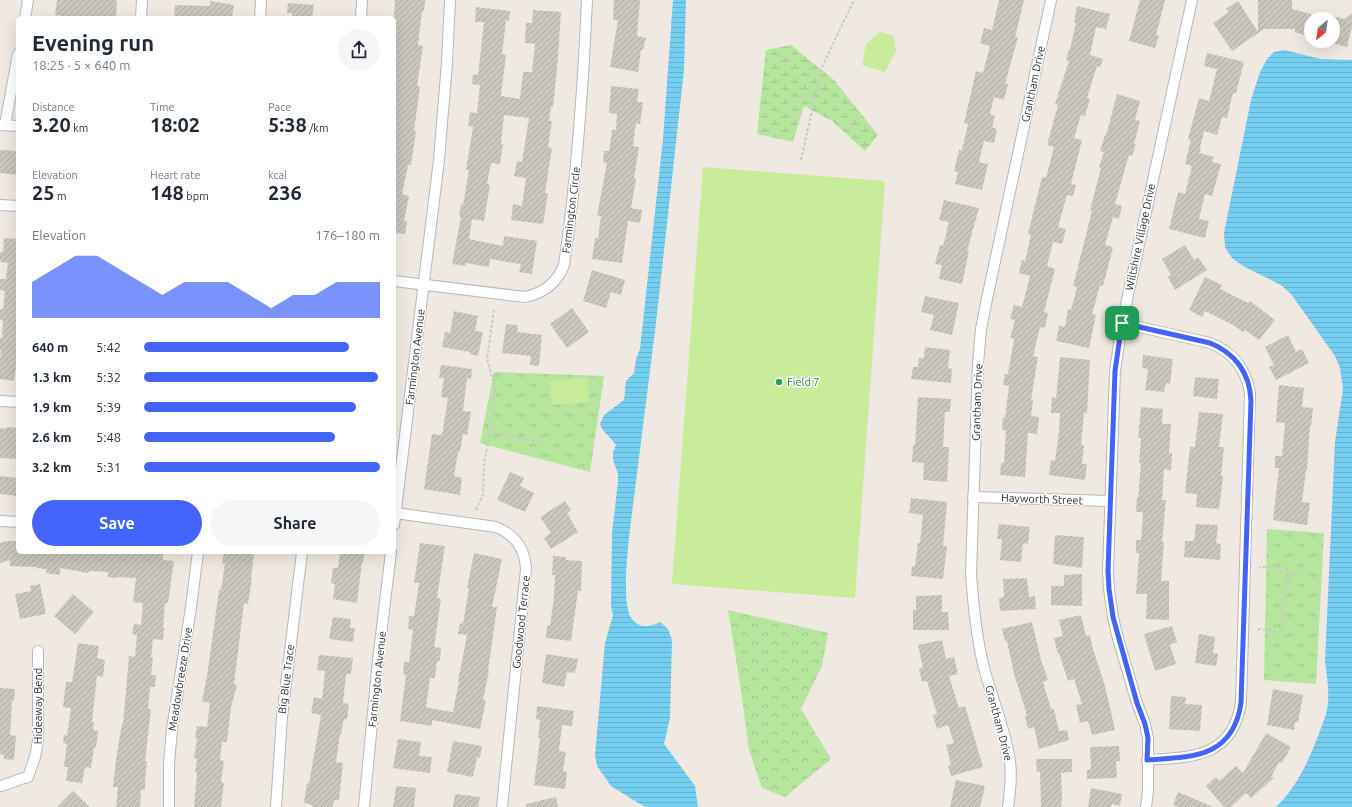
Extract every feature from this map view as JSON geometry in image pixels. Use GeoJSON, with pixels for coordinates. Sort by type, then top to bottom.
{"type":"FeatureCollection","features":[{"type":"Feature","properties":{"kind":"street"},"geometry":{"type":"LineString","coordinates":[[25,16],[28,0]]}},
{"type":"Feature","properties":{"kind":"street"},"geometry":{"type":"LineString","coordinates":[[141,16],[142,0]]}},
{"type":"Feature","properties":{"kind":"street"},"geometry":{"type":"LineString","coordinates":[[260,16],[261,0]]}},
{"type":"Feature","properties":{"kind":"street"},"geometry":{"type":"LineString","coordinates":[[360,16],[362,0]]}},
{"type":"Feature","properties":{"kind":"street"},"geometry":{"type":"LineString","coordinates":[[424,285],[439,160],[447,63],[450,0]]}},
{"type":"Feature","properties":{"kind":"street","name":"Farmington Circle"},"geometry":{"type":"LineString","coordinates":[[396,281],[526,297],[545,290],[557,279],[564,266],[576,165],[583,81],[587,0]]}},
{"type":"Feature","properties":{"kind":"street","name":"Grantham Drive"},"geometry":{"type":"LineString","coordinates":[[1008,807],[1010,761],[1006,742],[983,664],[973,604],[971,573],[978,364],[981,329],[988,294],[1051,0]]}},
{"type":"Feature","properties":{"kind":"street","name":"Wiltshire Village Drive"},"geometry":{"type":"LineString","coordinates":[[1146,807],[1148,791],[1148,738],[1113,617],[1109,589],[1108,571],[1115,371],[1122,323],[1192,0]]}},
{"type":"Feature","properties":{"kind":"street"},"geometry":{"type":"LineString","coordinates":[[16,63],[2,125],[16,126]]}},
{"type":"Feature","properties":{"kind":"street"},"geometry":{"type":"LineString","coordinates":[[0,205],[16,206]]}},
{"type":"Feature","properties":{"kind":"street","name":"Farmington Avenue"},"geometry":{"type":"LineString","coordinates":[[396,505],[424,285]]}},
{"type":"Feature","properties":{"kind":"street"},"geometry":{"type":"LineString","coordinates":[[1122,323],[1210,343],[1217,346],[1230,354],[1240,365],[1247,378],[1250,393],[1241,703],[1238,718],[1227,737],[1209,751],[1187,757],[1147,760]]}},
{"type":"Feature","properties":{"kind":"street"},"geometry":{"type":"LineString","coordinates":[[0,401],[16,402]]}},
{"type":"Feature","properties":{"kind":"street","name":"Hayworth Street"},"geometry":{"type":"LineString","coordinates":[[973,497],[1110,501]]}},
{"type":"Feature","properties":{"kind":"street","name":"Goodwood Terrace"},"geometry":{"type":"LineString","coordinates":[[396,513],[496,527],[503,530],[516,540],[524,553],[526,569],[502,807]]}},
{"type":"Feature","properties":{"kind":"street"},"geometry":{"type":"LineString","coordinates":[[0,521],[16,522]]}},
{"type":"Feature","properties":{"kind":"street","name":"Meadowbreeze Drive"},"geometry":{"type":"LineString","coordinates":[[169,807],[169,764],[172,729],[198,554]]}},
{"type":"Feature","properties":{"kind":"street","name":"Big Blue Trace"},"geometry":{"type":"LineString","coordinates":[[276,807],[282,717],[302,554]]}},
{"type":"Feature","properties":{"kind":"street","name":"Farmington Avenue"},"geometry":{"type":"LineString","coordinates":[[364,807],[391,554]]}},
{"type":"Feature","properties":{"kind":"street","name":"Hideaway Bend"},"geometry":{"type":"LineString","coordinates":[[0,786],[28,777],[37,753],[38,651]]}},
{"type":"Feature","properties":{"kind":"path"},"geometry":{"type":"LineString","coordinates":[[801,160],[821,69],[854,0]]}},
{"type":"Feature","properties":{"kind":"path"},"geometry":{"type":"LineString","coordinates":[[476,510],[483,494],[484,462],[491,431],[495,387],[487,359],[494,310]]}},
{"type":"Feature","properties":{"kind":"path"},"geometry":{"type":"LineString","coordinates":[[491,431],[540,443]]}},
{"type":"Feature","properties":{"kind":"path"},"geometry":{"type":"LineString","coordinates":[[1258,629],[1269,630],[1277,633],[1282,630],[1285,592],[1289,576],[1286,567],[1259,567]]}},
{"type":"Feature","properties":{"kind":"path"},"geometry":{"type":"LineString","coordinates":[[1289,576],[1303,572]]}},
{"type":"Feature","properties":{"kind":"green space"},"geometry":{"type":"Polygon","coordinates":[[[880,32],[894,36],[896,51],[885,72],[862,65],[866,44],[880,32]]]}},
{"type":"Feature","properties":{"kind":"green space"},"geometry":{"type":"Polygon","coordinates":[[[791,45],[834,80],[878,135],[865,151],[832,121],[804,106],[793,142],[757,134],[766,50],[791,45]]]}},
{"type":"Feature","properties":{"kind":"green space","name":"Field 7"},"geometry":{"type":"Polygon","coordinates":[[[703,167],[885,181],[855,598],[672,584],[703,167]]]}},
{"type":"Feature","properties":{"kind":"green space"},"geometry":{"type":"Polygon","coordinates":[[[494,372],[604,376],[590,472],[480,443],[494,372]]]}},
{"type":"Feature","properties":{"kind":"green space"},"geometry":{"type":"Polygon","coordinates":[[[587,378],[589,402],[552,405],[550,381],[587,378]]]}},
{"type":"Feature","properties":{"kind":"green space"},"geometry":{"type":"Polygon","coordinates":[[[1267,529],[1324,533],[1316,684],[1264,680],[1267,529]]]}},
{"type":"Feature","properties":{"kind":"green space"},"geometry":{"type":"Polygon","coordinates":[[[728,610],[828,633],[822,666],[801,709],[831,759],[785,797],[762,788],[749,750],[728,610]]]}},
{"type":"Feature","properties":{"kind":"water"},"geometry":{"type":"Polygon","coordinates":[[[673,0],[686,0],[684,70],[656,323],[630,529],[626,590],[629,612],[632,619],[642,626],[653,625],[660,622],[668,629],[672,640],[670,718],[664,744],[695,786],[698,807],[646,807],[611,786],[597,766],[595,755],[605,643],[613,615],[611,606],[612,533],[618,482],[618,474],[613,460],[613,452],[616,445],[603,430],[600,424],[604,415],[624,400],[626,381],[634,373],[636,359],[640,349],[663,139],[673,0]]]}},
{"type":"Feature","properties":{"kind":"water"},"geometry":{"type":"Polygon","coordinates":[[[1285,50],[1320,59],[1352,60],[1352,807],[1276,807],[1291,790],[1303,770],[1317,739],[1328,704],[1325,661],[1335,442],[1343,389],[1340,368],[1335,356],[1291,294],[1281,285],[1243,266],[1232,258],[1225,247],[1224,233],[1251,100],[1260,72],[1267,59],[1274,52],[1285,50]]]}},
{"type":"Feature","properties":{"kind":"building"},"geometry":{"type":"Polygon","coordinates":[[[57,0],[117,0],[116,16],[55,15],[57,0]]]}},
{"type":"Feature","properties":{"kind":"building"},"geometry":{"type":"Polygon","coordinates":[[[395,0],[425,0],[424,11],[422,11],[418,45],[423,46],[417,86],[420,87],[414,131],[416,131],[411,165],[408,165],[402,194],[409,196],[404,221],[407,221],[405,234],[396,233],[396,16],[394,16],[395,0]]]}},
{"type":"Feature","properties":{"kind":"building"},"geometry":{"type":"Polygon","coordinates":[[[614,0],[640,0],[637,36],[646,38],[643,50],[641,50],[638,72],[610,67],[618,20],[613,20],[614,0]]]}},
{"type":"Feature","properties":{"kind":"building"},"geometry":{"type":"Polygon","coordinates":[[[999,0],[1024,0],[1015,37],[1018,37],[1005,84],[1008,84],[1004,100],[994,97],[990,114],[995,116],[992,127],[997,129],[994,143],[984,141],[979,162],[988,164],[982,190],[955,184],[958,172],[954,171],[959,150],[962,150],[968,124],[964,123],[976,71],[983,73],[990,46],[980,43],[984,28],[992,30],[999,0]]]}},
{"type":"Feature","properties":{"kind":"building"},"geometry":{"type":"Polygon","coordinates":[[[1140,0],[1165,0],[1156,35],[1159,36],[1155,48],[1129,41],[1140,0]]]}},
{"type":"Feature","properties":{"kind":"building"},"geometry":{"type":"Polygon","coordinates":[[[1258,0],[1292,0],[1292,9],[1304,12],[1304,35],[1295,32],[1295,29],[1264,29],[1232,51],[1213,23],[1229,12],[1226,9],[1238,1],[1258,32],[1258,0]]]}},
{"type":"Feature","properties":{"kind":"building"},"geometry":{"type":"Polygon","coordinates":[[[210,1],[234,5],[232,16],[174,16],[175,5],[210,6],[210,1]]]}},
{"type":"Feature","properties":{"kind":"building"},"geometry":{"type":"Polygon","coordinates":[[[288,3],[314,5],[312,16],[292,16],[292,13],[287,13],[288,3]]]}},
{"type":"Feature","properties":{"kind":"building"},"geometry":{"type":"Polygon","coordinates":[[[1077,6],[1110,14],[1106,29],[1096,27],[1090,55],[1103,59],[1100,67],[1097,66],[1087,98],[1090,99],[1085,116],[1081,115],[1074,138],[1082,140],[1071,184],[1076,185],[1073,196],[1067,195],[1058,227],[1066,229],[1062,244],[1053,242],[1047,266],[1055,269],[1044,312],[1048,313],[1045,328],[1040,327],[1033,356],[1038,357],[1031,400],[1033,400],[1031,416],[1039,417],[1037,434],[1028,433],[1025,477],[1000,475],[1001,463],[1004,463],[1006,430],[1002,430],[1003,417],[1005,418],[1009,386],[1003,385],[1005,374],[1008,374],[1014,339],[1010,338],[1015,320],[1010,319],[1014,305],[1022,307],[1030,276],[1019,273],[1022,260],[1025,261],[1031,235],[1028,234],[1042,177],[1046,178],[1054,147],[1047,145],[1058,105],[1055,104],[1069,61],[1066,60],[1076,23],[1074,22],[1077,6]]]}},
{"type":"Feature","properties":{"kind":"building"},"geometry":{"type":"Polygon","coordinates":[[[476,7],[510,11],[509,21],[506,20],[502,54],[506,55],[501,96],[520,99],[523,72],[532,72],[535,44],[525,43],[526,23],[532,23],[533,10],[561,12],[553,107],[551,107],[549,121],[552,121],[548,147],[552,148],[545,193],[548,193],[543,224],[511,220],[513,204],[522,206],[526,178],[514,176],[517,161],[522,162],[529,118],[504,115],[501,144],[503,144],[500,164],[491,163],[487,184],[490,185],[484,221],[472,219],[469,239],[503,246],[504,236],[537,241],[532,274],[519,272],[521,264],[490,259],[489,267],[466,263],[466,266],[452,264],[461,217],[459,216],[461,204],[463,205],[469,170],[466,170],[473,127],[468,126],[470,112],[477,113],[480,85],[472,84],[473,74],[478,75],[484,22],[475,22],[476,7]]]}},
{"type":"Feature","properties":{"kind":"building"},"geometry":{"type":"Polygon","coordinates":[[[1352,13],[1352,26],[1347,47],[1340,45],[1340,18],[1344,19],[1352,13]]]}},
{"type":"Feature","properties":{"kind":"building"},"geometry":{"type":"Polygon","coordinates":[[[1207,53],[1244,62],[1236,93],[1233,93],[1227,118],[1222,117],[1217,135],[1204,131],[1200,148],[1199,153],[1214,157],[1212,162],[1221,164],[1212,196],[1205,194],[1199,219],[1209,221],[1205,238],[1169,229],[1178,192],[1185,194],[1192,166],[1185,164],[1191,140],[1188,139],[1199,98],[1209,101],[1217,69],[1204,66],[1207,53]]]}},
{"type":"Feature","properties":{"kind":"building"},"geometry":{"type":"Polygon","coordinates":[[[611,86],[639,89],[637,102],[643,102],[640,124],[636,123],[633,146],[639,147],[631,208],[642,210],[640,223],[628,221],[622,263],[592,259],[595,238],[598,238],[601,216],[597,216],[607,163],[603,162],[604,151],[609,151],[612,130],[616,130],[617,114],[609,113],[611,86]]]}},
{"type":"Feature","properties":{"kind":"building"},"geometry":{"type":"Polygon","coordinates":[[[1117,94],[1140,101],[1135,120],[1140,121],[1134,144],[1136,144],[1132,156],[1129,155],[1115,204],[1122,206],[1119,219],[1113,217],[1105,245],[1113,247],[1103,286],[1100,285],[1092,314],[1096,315],[1089,348],[1056,341],[1059,326],[1065,327],[1068,309],[1071,310],[1077,287],[1073,286],[1092,211],[1090,210],[1101,168],[1099,167],[1104,152],[1100,151],[1105,135],[1106,136],[1117,94]]]}},
{"type":"Feature","properties":{"kind":"building"},"geometry":{"type":"Polygon","coordinates":[[[0,150],[16,151],[16,175],[0,173],[0,150]]]}},
{"type":"Feature","properties":{"kind":"building"},"geometry":{"type":"Polygon","coordinates":[[[944,200],[979,208],[967,251],[969,251],[962,284],[939,279],[942,265],[935,264],[940,245],[943,246],[949,222],[939,220],[944,200]]]}},
{"type":"Feature","properties":{"kind":"building"},"geometry":{"type":"Polygon","coordinates":[[[4,238],[16,239],[16,366],[14,381],[0,379],[0,337],[2,338],[3,320],[0,320],[0,309],[3,309],[5,291],[0,290],[0,279],[6,279],[8,263],[0,262],[0,252],[3,252],[4,238]]]}},
{"type":"Feature","properties":{"kind":"building"},"geometry":{"type":"Polygon","coordinates":[[[1185,245],[1194,260],[1198,257],[1207,270],[1175,290],[1168,277],[1171,275],[1162,259],[1185,245]]]}},
{"type":"Feature","properties":{"kind":"building"},"geometry":{"type":"Polygon","coordinates":[[[592,270],[625,280],[621,295],[611,292],[606,308],[583,301],[592,270]]]}},
{"type":"Feature","properties":{"kind":"building"},"geometry":{"type":"Polygon","coordinates":[[[1205,277],[1222,285],[1220,289],[1248,303],[1250,301],[1275,320],[1259,340],[1245,330],[1243,332],[1233,325],[1205,311],[1202,317],[1189,310],[1205,277]]]}},
{"type":"Feature","properties":{"kind":"building"},"geometry":{"type":"Polygon","coordinates":[[[925,296],[959,303],[952,335],[930,330],[934,315],[921,312],[925,296]]]}},
{"type":"Feature","properties":{"kind":"building"},"geometry":{"type":"Polygon","coordinates":[[[572,308],[589,332],[567,348],[550,324],[572,308]]]}},
{"type":"Feature","properties":{"kind":"building"},"geometry":{"type":"Polygon","coordinates":[[[454,311],[478,316],[475,331],[483,332],[478,356],[470,354],[470,352],[442,347],[445,332],[450,333],[454,311]]]}},
{"type":"Feature","properties":{"kind":"building"},"geometry":{"type":"Polygon","coordinates":[[[506,324],[518,325],[517,332],[542,335],[539,366],[530,365],[531,356],[502,353],[506,324]]]}},
{"type":"Feature","properties":{"kind":"building"},"geometry":{"type":"Polygon","coordinates":[[[1288,335],[1296,352],[1302,349],[1309,363],[1276,380],[1269,367],[1274,365],[1265,347],[1288,335]]]}},
{"type":"Feature","properties":{"kind":"building"},"geometry":{"type":"Polygon","coordinates":[[[925,347],[950,350],[948,368],[952,369],[951,383],[911,379],[913,367],[918,367],[919,358],[924,358],[925,347]]]}},
{"type":"Feature","properties":{"kind":"building"},"geometry":{"type":"Polygon","coordinates":[[[1143,355],[1173,359],[1170,384],[1166,383],[1164,392],[1145,390],[1148,369],[1142,368],[1143,355]]]}},
{"type":"Feature","properties":{"kind":"building"},"geometry":{"type":"Polygon","coordinates":[[[1060,357],[1090,360],[1087,413],[1084,413],[1081,445],[1084,445],[1082,464],[1087,464],[1085,480],[1049,475],[1051,460],[1055,461],[1059,432],[1060,413],[1051,413],[1052,397],[1056,398],[1060,357]]]}},
{"type":"Feature","properties":{"kind":"building"},"geometry":{"type":"Polygon","coordinates":[[[441,365],[472,369],[471,379],[467,378],[463,411],[471,412],[467,435],[463,434],[460,452],[458,452],[454,476],[462,478],[460,495],[424,489],[432,434],[442,435],[448,398],[441,397],[444,378],[439,378],[441,365]]]}},
{"type":"Feature","properties":{"kind":"building"},"geometry":{"type":"Polygon","coordinates":[[[1195,377],[1219,379],[1217,399],[1193,396],[1195,377]]]}},
{"type":"Feature","properties":{"kind":"building"},"geometry":{"type":"Polygon","coordinates":[[[1279,385],[1304,388],[1302,407],[1313,408],[1311,426],[1310,425],[1307,470],[1302,502],[1310,503],[1307,525],[1273,520],[1279,468],[1275,468],[1275,456],[1282,456],[1285,423],[1276,422],[1279,385]]]}},
{"type":"Feature","properties":{"kind":"building"},"geometry":{"type":"Polygon","coordinates":[[[918,397],[951,399],[950,412],[945,412],[943,447],[949,447],[947,482],[923,480],[924,463],[912,462],[913,445],[915,445],[918,397]]]}},
{"type":"Feature","properties":{"kind":"building"},"geometry":{"type":"Polygon","coordinates":[[[1141,407],[1163,409],[1162,424],[1171,424],[1169,453],[1172,453],[1171,470],[1164,469],[1162,500],[1166,500],[1162,542],[1164,542],[1161,581],[1169,581],[1169,620],[1146,619],[1147,594],[1136,594],[1139,553],[1136,553],[1136,540],[1141,540],[1143,512],[1136,512],[1141,463],[1139,463],[1141,438],[1138,438],[1141,407]]]}},
{"type":"Feature","properties":{"kind":"building"},"geometry":{"type":"Polygon","coordinates":[[[1199,412],[1223,414],[1219,447],[1224,447],[1221,476],[1223,476],[1219,509],[1196,507],[1197,494],[1185,493],[1190,447],[1195,447],[1199,412]]]}},
{"type":"Feature","properties":{"kind":"building"},"geometry":{"type":"Polygon","coordinates":[[[6,427],[16,428],[16,459],[0,458],[0,428],[6,429],[6,427]]]}},
{"type":"Feature","properties":{"kind":"building"},"geometry":{"type":"Polygon","coordinates":[[[510,472],[524,478],[520,486],[534,493],[525,512],[497,500],[510,472]]]}},
{"type":"Feature","properties":{"kind":"building"},"geometry":{"type":"Polygon","coordinates":[[[0,476],[16,478],[16,496],[0,494],[0,476]]]}},
{"type":"Feature","properties":{"kind":"building"},"geometry":{"type":"Polygon","coordinates":[[[911,498],[947,502],[943,546],[947,546],[943,579],[911,576],[912,566],[915,567],[918,543],[920,543],[923,515],[909,513],[911,498]]]}},
{"type":"Feature","properties":{"kind":"building"},"geometry":{"type":"Polygon","coordinates":[[[565,501],[571,510],[567,513],[578,532],[551,549],[544,538],[551,533],[540,517],[565,501]]]}},
{"type":"Feature","properties":{"kind":"building"},"geometry":{"type":"Polygon","coordinates":[[[999,524],[1030,527],[1028,544],[1023,543],[1021,562],[1000,560],[1002,539],[997,539],[999,524]]]}},
{"type":"Feature","properties":{"kind":"building"},"geometry":{"type":"Polygon","coordinates":[[[1196,524],[1218,525],[1216,543],[1221,544],[1220,560],[1184,557],[1185,541],[1194,541],[1196,524]]]}},
{"type":"Feature","properties":{"kind":"building"},"geometry":{"type":"Polygon","coordinates":[[[1055,535],[1084,537],[1082,568],[1053,564],[1055,535]]]}},
{"type":"Feature","properties":{"kind":"building"},"geometry":{"type":"Polygon","coordinates":[[[16,541],[16,554],[163,554],[163,560],[174,561],[168,603],[165,603],[163,640],[153,639],[151,675],[156,675],[155,687],[150,687],[148,709],[151,709],[145,761],[147,761],[145,790],[141,789],[140,807],[116,807],[118,787],[113,787],[116,759],[123,724],[129,656],[135,657],[137,635],[132,634],[134,624],[141,625],[143,603],[133,602],[136,578],[108,577],[108,572],[89,571],[88,573],[60,568],[60,575],[46,573],[47,569],[37,567],[10,566],[10,560],[0,563],[0,543],[16,541]]]}},
{"type":"Feature","properties":{"kind":"building"},"geometry":{"type":"Polygon","coordinates":[[[420,543],[445,546],[437,598],[441,599],[434,647],[441,648],[440,661],[437,661],[435,678],[430,678],[426,707],[434,709],[453,712],[467,635],[458,634],[460,623],[463,624],[469,588],[467,588],[474,553],[502,559],[492,607],[497,607],[489,671],[483,700],[486,700],[480,729],[432,720],[432,726],[400,721],[406,675],[403,674],[404,662],[409,662],[413,630],[408,629],[409,616],[414,616],[419,583],[414,583],[420,543]]]}},
{"type":"Feature","properties":{"kind":"building"},"geometry":{"type":"Polygon","coordinates":[[[224,554],[254,554],[248,604],[244,603],[234,684],[237,685],[231,707],[227,742],[222,742],[220,760],[224,761],[221,782],[224,783],[221,807],[194,807],[197,773],[195,772],[197,759],[194,758],[197,738],[195,738],[197,726],[207,727],[210,703],[202,701],[219,590],[221,590],[225,563],[222,563],[224,554]]]}},
{"type":"Feature","properties":{"kind":"building"},"geometry":{"type":"Polygon","coordinates":[[[340,554],[365,554],[362,562],[357,603],[333,599],[335,584],[331,583],[333,568],[338,568],[340,554]]]}},
{"type":"Feature","properties":{"kind":"building"},"geometry":{"type":"Polygon","coordinates":[[[553,556],[566,557],[566,560],[582,561],[581,591],[578,591],[571,641],[546,638],[547,625],[550,626],[554,597],[555,575],[552,575],[553,556]]]}},
{"type":"Feature","properties":{"kind":"building"},"geometry":{"type":"Polygon","coordinates":[[[1082,574],[1082,606],[1051,605],[1051,586],[1064,586],[1064,575],[1082,574]]]}},
{"type":"Feature","properties":{"kind":"building"},"geometry":{"type":"Polygon","coordinates":[[[1027,578],[1029,597],[1035,596],[1036,609],[1000,611],[999,598],[1004,597],[1003,579],[1027,578]]]}},
{"type":"Feature","properties":{"kind":"building"},"geometry":{"type":"Polygon","coordinates":[[[40,584],[46,614],[20,619],[15,594],[31,591],[30,586],[40,584]]]}},
{"type":"Feature","properties":{"kind":"building"},"geometry":{"type":"Polygon","coordinates":[[[73,594],[94,612],[75,634],[54,616],[73,594]]]}},
{"type":"Feature","properties":{"kind":"building"},"geometry":{"type":"Polygon","coordinates":[[[942,595],[942,612],[948,612],[949,630],[913,630],[913,610],[916,610],[916,596],[942,595]]]}},
{"type":"Feature","properties":{"kind":"building"},"geometry":{"type":"Polygon","coordinates":[[[1081,615],[1086,636],[1090,635],[1105,686],[1115,730],[1092,735],[1088,721],[1080,723],[1076,705],[1082,704],[1074,679],[1068,681],[1054,638],[1063,636],[1059,620],[1081,615]]]}},
{"type":"Feature","properties":{"kind":"building"},"geometry":{"type":"Polygon","coordinates":[[[333,617],[351,619],[350,628],[355,628],[353,642],[329,639],[333,617]]]}},
{"type":"Feature","properties":{"kind":"building"},"geometry":{"type":"Polygon","coordinates":[[[1032,622],[1041,660],[1048,680],[1043,682],[1051,709],[1054,709],[1059,731],[1067,730],[1069,740],[1039,749],[1034,727],[1028,729],[1025,716],[1027,715],[1014,674],[1007,641],[1005,641],[1002,629],[1032,622]]]}},
{"type":"Feature","properties":{"kind":"building"},"geometry":{"type":"Polygon","coordinates":[[[1172,626],[1177,642],[1170,645],[1176,664],[1155,671],[1144,634],[1172,626]]]}},
{"type":"Feature","properties":{"kind":"building"},"geometry":{"type":"Polygon","coordinates":[[[1199,634],[1215,637],[1213,653],[1218,654],[1216,666],[1195,663],[1199,634]]]}},
{"type":"Feature","properties":{"kind":"building"},"geometry":{"type":"Polygon","coordinates":[[[942,640],[946,659],[954,657],[958,674],[949,676],[959,708],[965,706],[983,767],[951,776],[948,766],[951,765],[946,745],[954,743],[948,725],[937,729],[933,716],[937,714],[927,681],[922,682],[919,669],[923,668],[918,645],[942,640]]]}},
{"type":"Feature","properties":{"kind":"building"},"geometry":{"type":"Polygon","coordinates":[[[78,643],[99,646],[97,658],[105,660],[103,677],[97,676],[92,722],[94,722],[93,730],[98,731],[96,748],[94,747],[91,768],[85,767],[82,783],[66,781],[68,767],[64,767],[67,744],[63,743],[64,735],[67,736],[71,708],[63,707],[66,682],[72,682],[78,643]]]}},
{"type":"Feature","properties":{"kind":"building"},"geometry":{"type":"Polygon","coordinates":[[[546,654],[578,659],[575,673],[567,672],[564,687],[542,683],[546,654]]]}},
{"type":"Feature","properties":{"kind":"building"},"geometry":{"type":"Polygon","coordinates":[[[319,655],[353,658],[351,674],[346,674],[343,703],[349,704],[347,719],[344,719],[340,734],[336,762],[343,763],[339,800],[334,800],[333,807],[312,807],[312,805],[304,803],[307,783],[309,784],[321,715],[311,713],[314,697],[322,699],[325,671],[317,670],[319,655]]]}},
{"type":"Feature","properties":{"kind":"building"},"geometry":{"type":"Polygon","coordinates":[[[0,688],[15,689],[14,701],[12,700],[10,735],[16,736],[14,760],[4,759],[4,755],[0,754],[0,688]]]}},
{"type":"Feature","properties":{"kind":"building"},"geometry":{"type":"Polygon","coordinates":[[[1273,689],[1303,695],[1298,722],[1295,722],[1294,730],[1267,725],[1273,689]]]}},
{"type":"Feature","properties":{"kind":"building"},"geometry":{"type":"Polygon","coordinates":[[[1171,696],[1186,697],[1185,704],[1202,705],[1200,731],[1169,729],[1171,696]]]}},
{"type":"Feature","properties":{"kind":"building"},"geometry":{"type":"Polygon","coordinates":[[[537,706],[574,711],[572,726],[562,725],[559,751],[566,752],[563,771],[567,772],[565,789],[534,785],[540,738],[538,738],[540,720],[536,719],[537,706]]]}},
{"type":"Feature","properties":{"kind":"building"},"geometry":{"type":"Polygon","coordinates":[[[1266,733],[1291,747],[1282,763],[1279,762],[1271,777],[1274,778],[1251,798],[1246,793],[1231,807],[1224,807],[1206,786],[1216,777],[1219,781],[1236,766],[1243,773],[1266,733]]]}},
{"type":"Feature","properties":{"kind":"building"},"geometry":{"type":"Polygon","coordinates":[[[398,739],[421,742],[419,756],[432,757],[430,773],[393,768],[398,739]]]}},
{"type":"Feature","properties":{"kind":"building"},"geometry":{"type":"Polygon","coordinates":[[[453,741],[482,746],[480,758],[477,757],[473,777],[447,772],[453,741]]]}},
{"type":"Feature","properties":{"kind":"building"},"geometry":{"type":"Polygon","coordinates":[[[1119,746],[1120,761],[1116,761],[1117,778],[1087,779],[1087,770],[1091,769],[1090,747],[1119,746]]]}},
{"type":"Feature","properties":{"kind":"building"},"geometry":{"type":"Polygon","coordinates":[[[1036,759],[1072,759],[1072,772],[1061,773],[1061,807],[1041,807],[1040,772],[1037,772],[1036,759]]]}},
{"type":"Feature","properties":{"kind":"building"},"geometry":{"type":"Polygon","coordinates":[[[956,780],[985,786],[980,807],[950,807],[956,780]]]}},
{"type":"Feature","properties":{"kind":"building"},"geometry":{"type":"Polygon","coordinates":[[[396,786],[416,788],[414,807],[393,807],[396,786]]]}},
{"type":"Feature","properties":{"kind":"building"},"geometry":{"type":"Polygon","coordinates":[[[1091,788],[1122,794],[1120,806],[1112,804],[1111,807],[1088,807],[1091,788]]]}},
{"type":"Feature","properties":{"kind":"building"},"geometry":{"type":"Polygon","coordinates":[[[73,791],[90,807],[57,807],[73,791]]]}},
{"type":"Feature","properties":{"kind":"building"},"geometry":{"type":"Polygon","coordinates":[[[1178,792],[1213,807],[1178,807],[1173,805],[1178,792]]]}},
{"type":"Feature","properties":{"kind":"building"},"geometry":{"type":"Polygon","coordinates":[[[455,794],[480,797],[478,807],[453,807],[455,794]]]}},
{"type":"Feature","properties":{"kind":"building"},"geometry":{"type":"Polygon","coordinates":[[[556,797],[558,807],[526,807],[526,804],[556,797]]]}},
{"type":"Feature","properties":{"kind":"place","name":"Field 7"},"geometry":{"type":"Point","coordinates":[779,382]}},
{"type":"Feature","properties":{"kind":"route"},"geometry":{"type":"LineString","coordinates":[[1122,323],[1210,343],[1217,346],[1230,354],[1240,365],[1244,371],[1249,386],[1251,401],[1240,710],[1235,725],[1227,737],[1209,751],[1194,756],[1147,760],[1148,738],[1145,724],[1137,703],[1113,617],[1108,571],[1110,501],[1115,371],[1118,342],[1122,323]]}}]}
